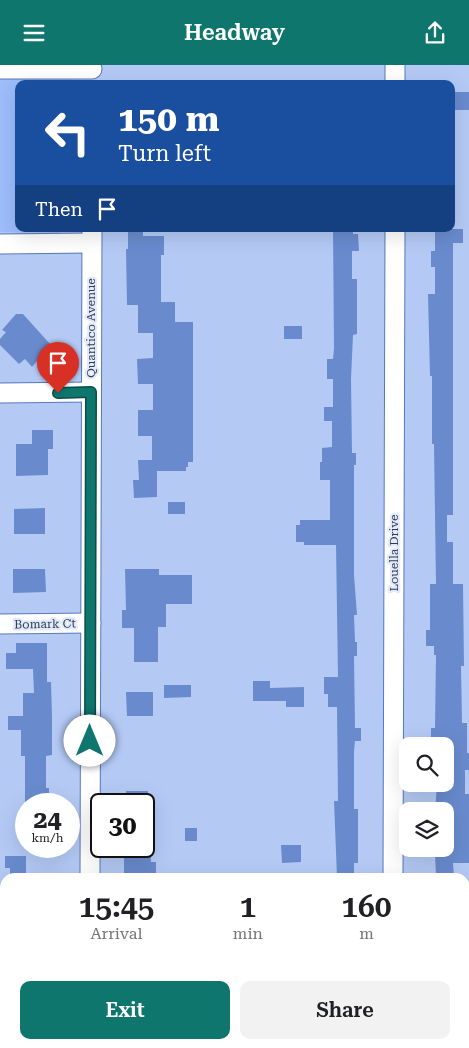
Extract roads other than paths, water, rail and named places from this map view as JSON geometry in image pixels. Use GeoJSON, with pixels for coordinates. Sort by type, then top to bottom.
{"type":"FeatureCollection","features":[{"type":"Feature","properties":{"kind":"street"},"geometry":{"type":"LineString","coordinates":[[396,65],[396,80]]}},
{"type":"Feature","properties":{"kind":"street"},"geometry":{"type":"LineString","coordinates":[[0,69],[35,76],[92,73]]}},
{"type":"Feature","properties":{"kind":"street","name":"Louella Drive"},"geometry":{"type":"LineString","coordinates":[[393,873],[395,232]]}},
{"type":"Feature","properties":{"kind":"street"},"geometry":{"type":"LineString","coordinates":[[0,244],[91,236]]}},
{"type":"Feature","properties":{"kind":"street","name":"Quantico Avenue"},"geometry":{"type":"LineString","coordinates":[[90,873],[91,236]]}},
{"type":"Feature","properties":{"kind":"street"},"geometry":{"type":"LineString","coordinates":[[0,393],[91,392]]}},
{"type":"Feature","properties":{"kind":"street","name":"Bomark Ct"},"geometry":{"type":"LineString","coordinates":[[0,624],[91,623]]}}]}
